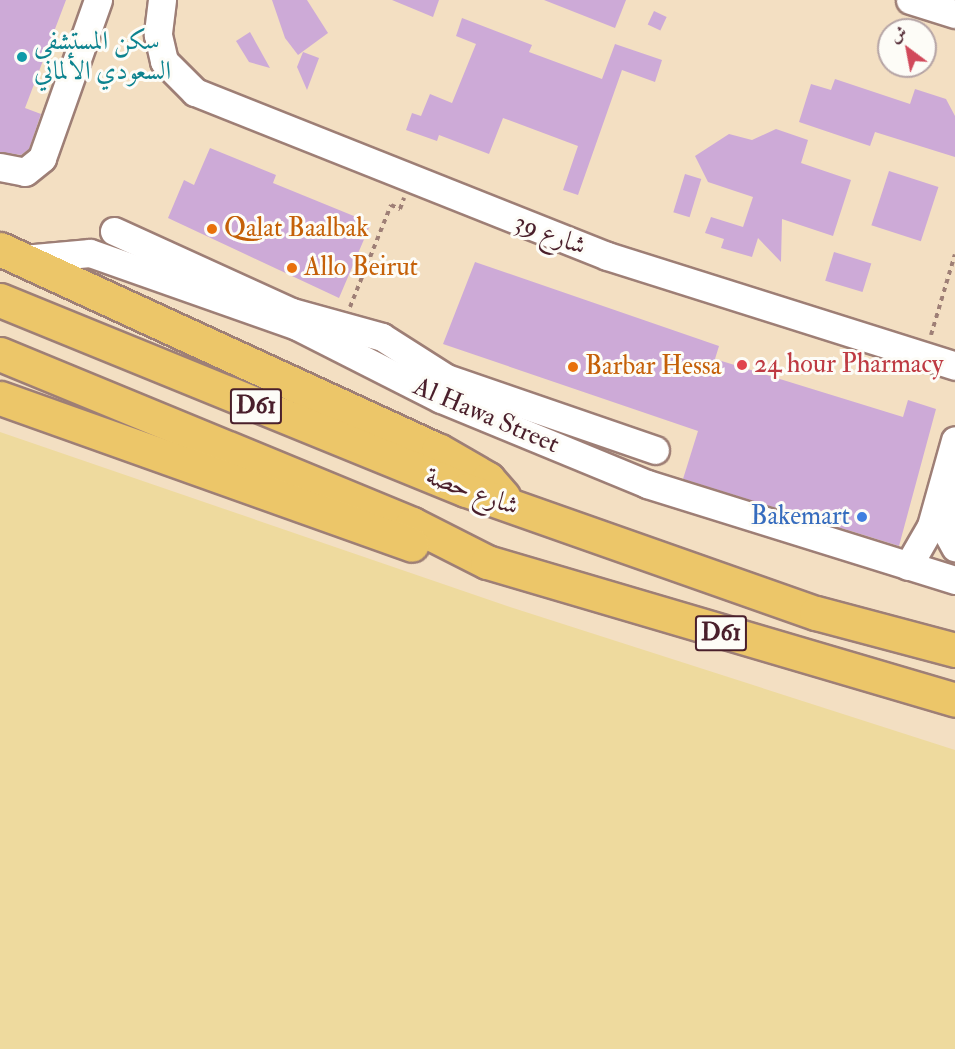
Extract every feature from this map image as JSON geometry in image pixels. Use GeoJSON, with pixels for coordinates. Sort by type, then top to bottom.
{"type":"FeatureCollection","features":[{"type":"Feature","properties":{"kind":"main road"},"geometry":{"type":"LineString","coordinates":[[11,254],[438,450],[488,479],[514,507]]}},
{"type":"Feature","properties":{"kind":"main road","name":"شارع حصة"},"geometry":{"type":"LineString","coordinates":[[0,300],[514,507],[804,609],[955,650]]}},
{"type":"Feature","properties":{"kind":"main road","name":"شارع حصة"},"geometry":{"type":"LineString","coordinates":[[0,354],[412,524],[487,562],[955,700]]}},
{"type":"Feature","properties":{"kind":"main road"},"geometry":{"type":"LineString","coordinates":[[0,398],[375,534],[487,562]]}},
{"type":"Feature","properties":{"kind":"street"},"geometry":{"type":"LineString","coordinates":[[0,167],[25,172],[42,158],[98,0]]}},
{"type":"Feature","properties":{"kind":"street","name":"شارع 39"},"geometry":{"type":"LineString","coordinates":[[162,0],[158,35],[165,61],[195,92],[411,181],[679,281],[955,366]]}},
{"type":"Feature","properties":{"kind":"street"},"geometry":{"type":"LineString","coordinates":[[910,0],[955,14]]}},
{"type":"Feature","properties":{"kind":"street"},"geometry":{"type":"LineString","coordinates":[[114,231],[292,312],[382,337],[406,348],[446,378],[655,450]]}},
{"type":"Feature","properties":{"kind":"street","name":"Al Hawa Street"},"geometry":{"type":"LineString","coordinates":[[11,254],[90,253],[297,326],[399,378],[647,484],[955,580]]}},
{"type":"Feature","properties":{"kind":"street"},"geometry":{"type":"LineString","coordinates":[[371,364],[382,337]]}},
{"type":"Feature","properties":{"kind":"street"},"geometry":{"type":"LineString","coordinates":[[399,378],[406,348]]}},
{"type":"Feature","properties":{"kind":"street"},"geometry":{"type":"LineString","coordinates":[[908,566],[931,526],[955,440]]}},
{"type":"Feature","properties":{"kind":"street"},"geometry":{"type":"LineString","coordinates":[[955,491],[945,529],[955,547]]}},
{"type":"Feature","properties":{"kind":"path"},"geometry":{"type":"LineString","coordinates":[[359,311],[350,307],[391,205],[400,209],[411,181]]}},
{"type":"Feature","properties":{"kind":"path"},"geometry":{"type":"LineString","coordinates":[[924,358],[955,254]]}},
{"type":"Feature","properties":{"kind":"sand"},"geometry":{"type":"Polygon","coordinates":[[[0,432],[510,607],[955,750],[955,1049],[0,1049],[0,432]]]}},
{"type":"Feature","properties":{"kind":"building","name":"سكن المستشفى السعودي الألماني"},"geometry":{"type":"Polygon","coordinates":[[[0,0],[66,0],[25,108],[41,114],[29,149],[21,155],[0,152],[0,0]]]}},
{"type":"Feature","properties":{"kind":"building"},"geometry":{"type":"Polygon","coordinates":[[[272,0],[307,0],[328,33],[298,55],[285,38],[272,0]]]}},
{"type":"Feature","properties":{"kind":"building"},"geometry":{"type":"Polygon","coordinates":[[[392,0],[439,0],[433,17],[392,0]]]}},
{"type":"Feature","properties":{"kind":"building"},"geometry":{"type":"Polygon","coordinates":[[[544,0],[626,0],[615,28],[544,0]]]}},
{"type":"Feature","properties":{"kind":"building"},"geometry":{"type":"Polygon","coordinates":[[[654,11],[667,17],[660,31],[648,25],[654,11]]]}},
{"type":"Feature","properties":{"kind":"building"},"geometry":{"type":"Polygon","coordinates":[[[462,18],[532,45],[529,52],[602,79],[615,44],[662,60],[655,82],[622,70],[578,195],[563,190],[578,146],[503,118],[489,154],[439,135],[437,141],[406,130],[412,113],[421,116],[430,94],[452,103],[476,44],[456,36],[462,18]]]}},
{"type":"Feature","properties":{"kind":"building"},"geometry":{"type":"Polygon","coordinates":[[[250,32],[270,68],[249,62],[236,41],[250,32]]]}},
{"type":"Feature","properties":{"kind":"building"},"geometry":{"type":"Polygon","coordinates":[[[303,52],[319,58],[307,90],[297,67],[303,52]]]}},
{"type":"Feature","properties":{"kind":"building"},"geometry":{"type":"Polygon","coordinates":[[[835,79],[910,104],[915,89],[946,99],[955,116],[955,157],[875,132],[870,146],[799,122],[811,84],[831,90],[835,79]]]}},
{"type":"Feature","properties":{"kind":"building"},"geometry":{"type":"Polygon","coordinates":[[[776,129],[808,140],[801,163],[851,180],[833,236],[782,219],[781,262],[758,238],[752,257],[721,248],[724,239],[705,233],[711,217],[743,227],[753,197],[708,182],[695,156],[729,134],[752,140],[776,129]]]}},
{"type":"Feature","properties":{"kind":"building"},"geometry":{"type":"Polygon","coordinates":[[[210,148],[276,175],[273,183],[371,223],[339,298],[168,218],[184,180],[194,185],[210,148]]]}},
{"type":"Feature","properties":{"kind":"building"},"geometry":{"type":"Polygon","coordinates":[[[889,171],[938,187],[921,241],[871,225],[889,171]]]}},
{"type":"Feature","properties":{"kind":"building"},"geometry":{"type":"Polygon","coordinates":[[[685,174],[701,179],[690,217],[673,212],[685,174]]]}},
{"type":"Feature","properties":{"kind":"building"},"geometry":{"type":"Polygon","coordinates":[[[834,252],[871,263],[863,292],[825,281],[834,252]]]}},
{"type":"Feature","properties":{"kind":"building"},"geometry":{"type":"Polygon","coordinates":[[[475,262],[719,346],[715,359],[903,417],[908,400],[936,409],[899,546],[683,479],[698,431],[443,344],[475,262]]]}},
{"type":"Feature","properties":{"kind":"place","name":"سكن المستشفى السعودي الألماني"},"geometry":{"type":"Point","coordinates":[22,57]}},
{"type":"Feature","properties":{"kind":"place","name":"Qalat Baalbak"},"geometry":{"type":"Point","coordinates":[212,229]}},
{"type":"Feature","properties":{"kind":"place","name":"Allo Beirut"},"geometry":{"type":"Point","coordinates":[292,268]}},
{"type":"Feature","properties":{"kind":"place","name":"24 hour Pharmacy"},"geometry":{"type":"Point","coordinates":[742,365]}},
{"type":"Feature","properties":{"kind":"place","name":"Barbar Hessa"},"geometry":{"type":"Point","coordinates":[573,367]}},
{"type":"Feature","properties":{"kind":"place","name":"Bakemart"},"geometry":{"type":"Point","coordinates":[862,517]}}]}
